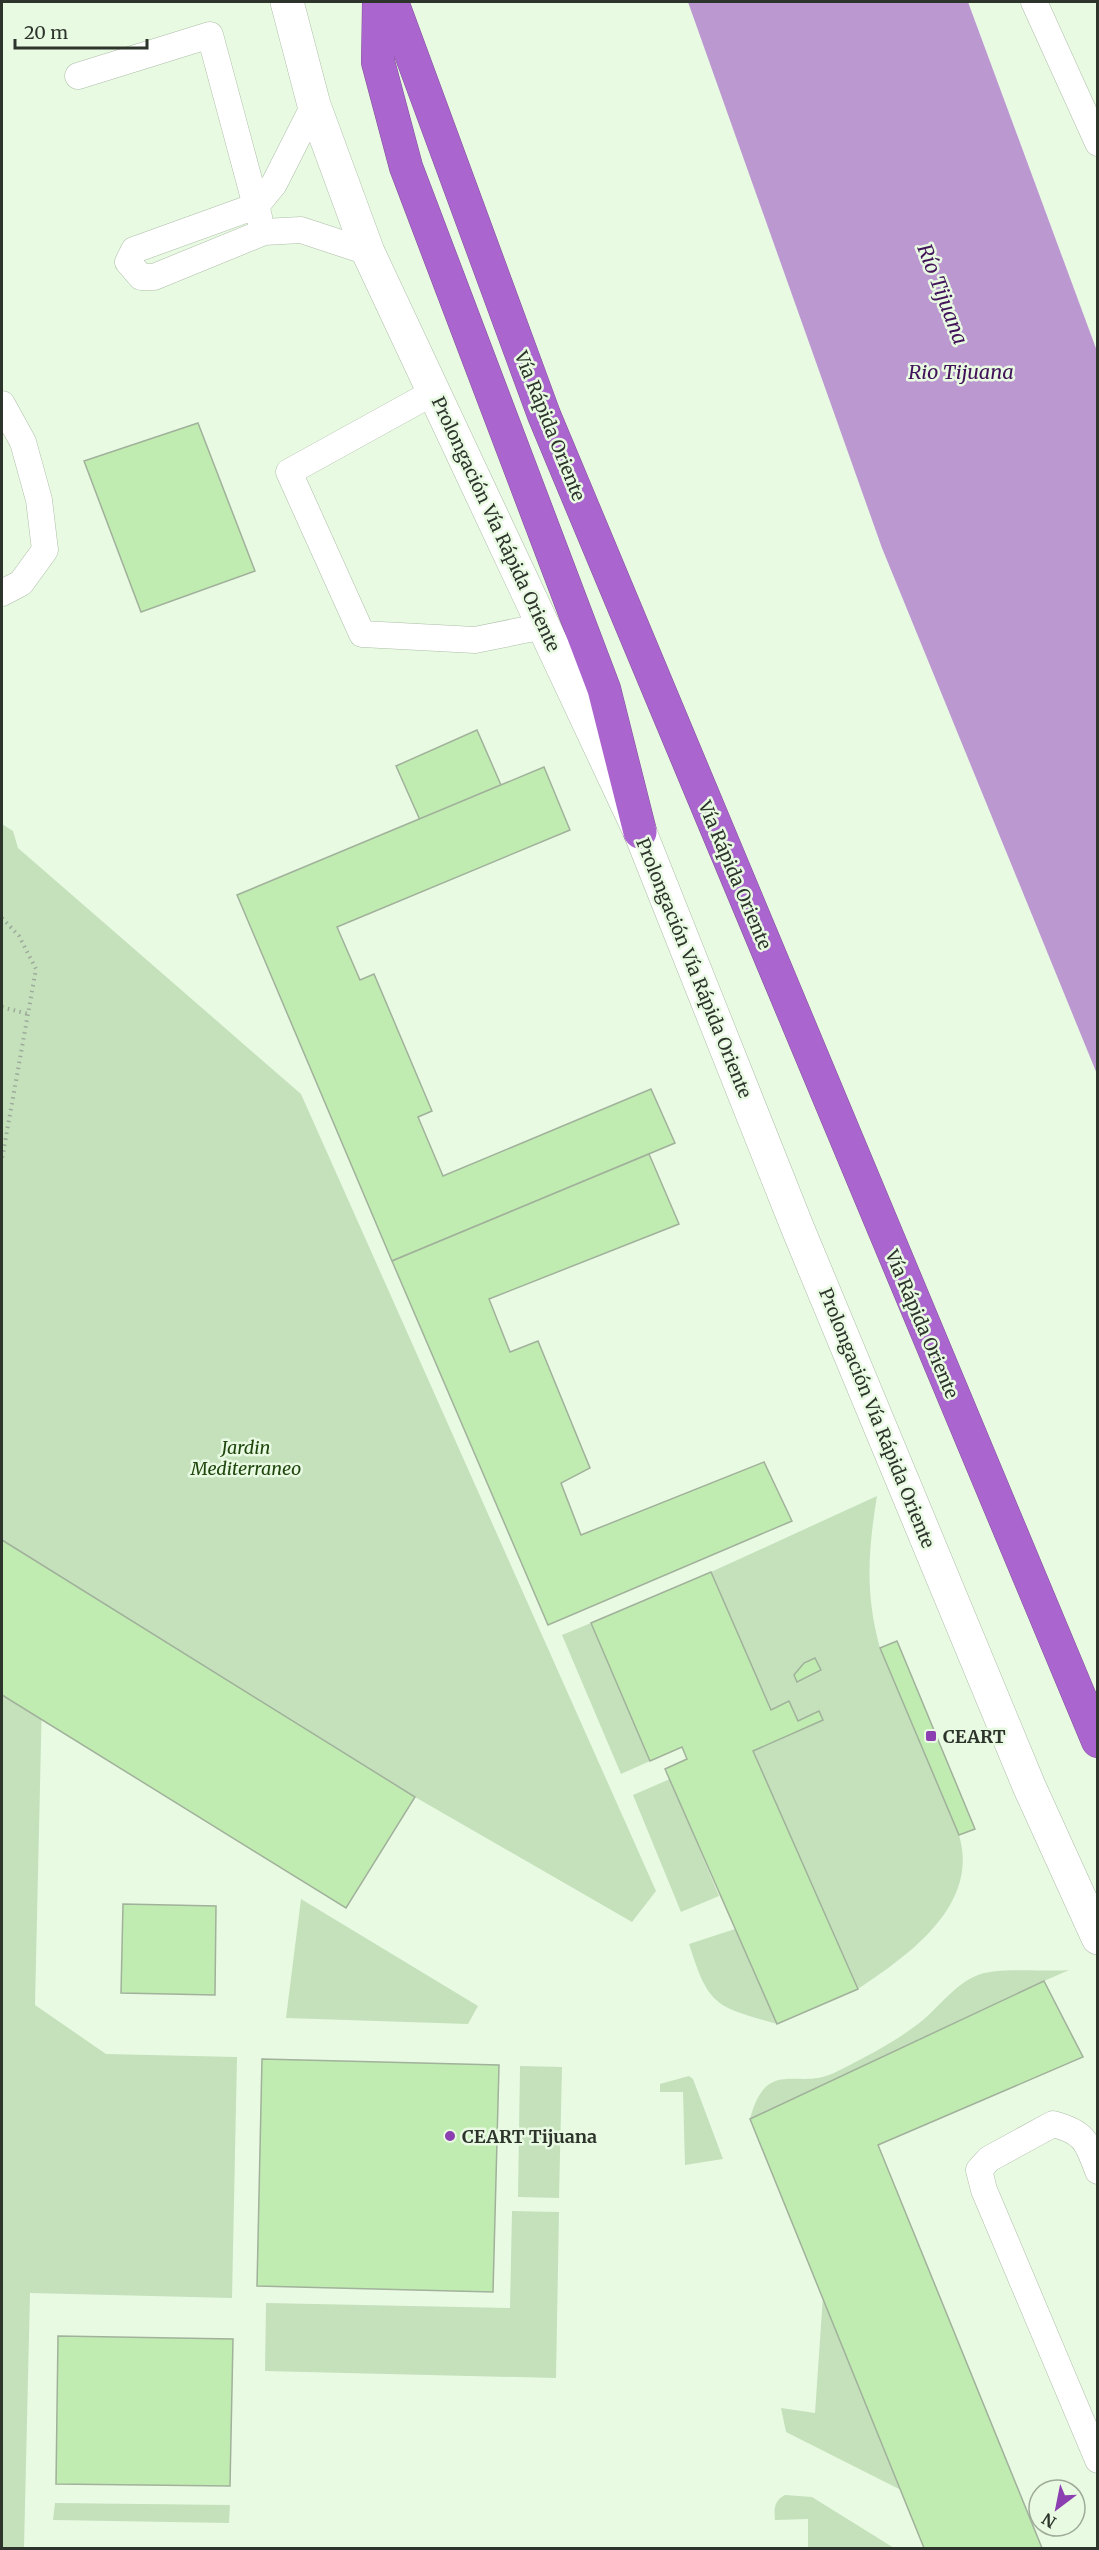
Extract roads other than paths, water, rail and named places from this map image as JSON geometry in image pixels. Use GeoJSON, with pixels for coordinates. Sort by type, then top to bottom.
{"type":"FeatureCollection","features":[{"type":"Feature","properties":{"kind":"highway"},"geometry":{"type":"LineString","coordinates":[[379,2],[378,62],[406,167],[604,689],[640,832]]}},
{"type":"Feature","properties":{"kind":"highway","name":"Vía Rápida Oriente"},"geometry":{"type":"LineString","coordinates":[[392,2],[544,415],[1098,1741]]}},
{"type":"Feature","properties":{"kind":"main road","name":"Prolongación Vía Rápida Oriente"},"geometry":{"type":"LineString","coordinates":[[287,2],[314,105],[368,252],[640,832],[789,1207],[1029,1786],[1098,1938]]}},
{"type":"Feature","properties":{"kind":"lane"},"geometry":{"type":"LineString","coordinates":[[1034,2],[1098,143]]}},
{"type":"Feature","properties":{"kind":"lane"},"geometry":{"type":"LineString","coordinates":[[78,76],[210,35],[255,206],[264,232]]}},
{"type":"Feature","properties":{"kind":"lane"},"geometry":{"type":"LineString","coordinates":[[314,105],[274,184],[255,206],[134,250],[128,262],[141,277],[154,277],[264,232],[301,230],[368,252]]}},
{"type":"Feature","properties":{"kind":"lane"},"geometry":{"type":"LineString","coordinates":[[434,392],[289,472],[362,634],[475,640],[544,626]]}},
{"type":"Feature","properties":{"kind":"lane"},"geometry":{"type":"LineString","coordinates":[[2,404],[23,442],[39,500],[45,550],[21,583],[2,593]]}},
{"type":"Feature","properties":{"kind":"lane"},"geometry":{"type":"LineString","coordinates":[[1098,2171],[1088,2144],[1075,2130],[1053,2124],[988,2159],[979,2170],[984,2190],[1090,2421],[1098,2460]]}},
{"type":"Feature","properties":{"kind":"water","name":"Rio Tijuana"},"geometry":{"type":"Polygon","coordinates":[[[688,2],[968,2],[1097,351],[1097,1074],[882,548],[688,2]]]}},
{"type":"Feature","properties":{"kind":"place","name":"CEART"},"geometry":{"type":"Point","coordinates":[931,1736]}},
{"type":"Feature","properties":{"kind":"place","name":"CEART Tijuana"},"geometry":{"type":"Point","coordinates":[450,2136]}},
{"type":"Feature","properties":{"kind":"water label","name":"Río Tijuana"},"geometry":{"type":"Point","coordinates":[943,294]}},
{"type":"Feature","properties":{"kind":"park label","name":"Jardin Mediterraneo"},"geometry":{"type":"Point","coordinates":[246,1457]}}]}
